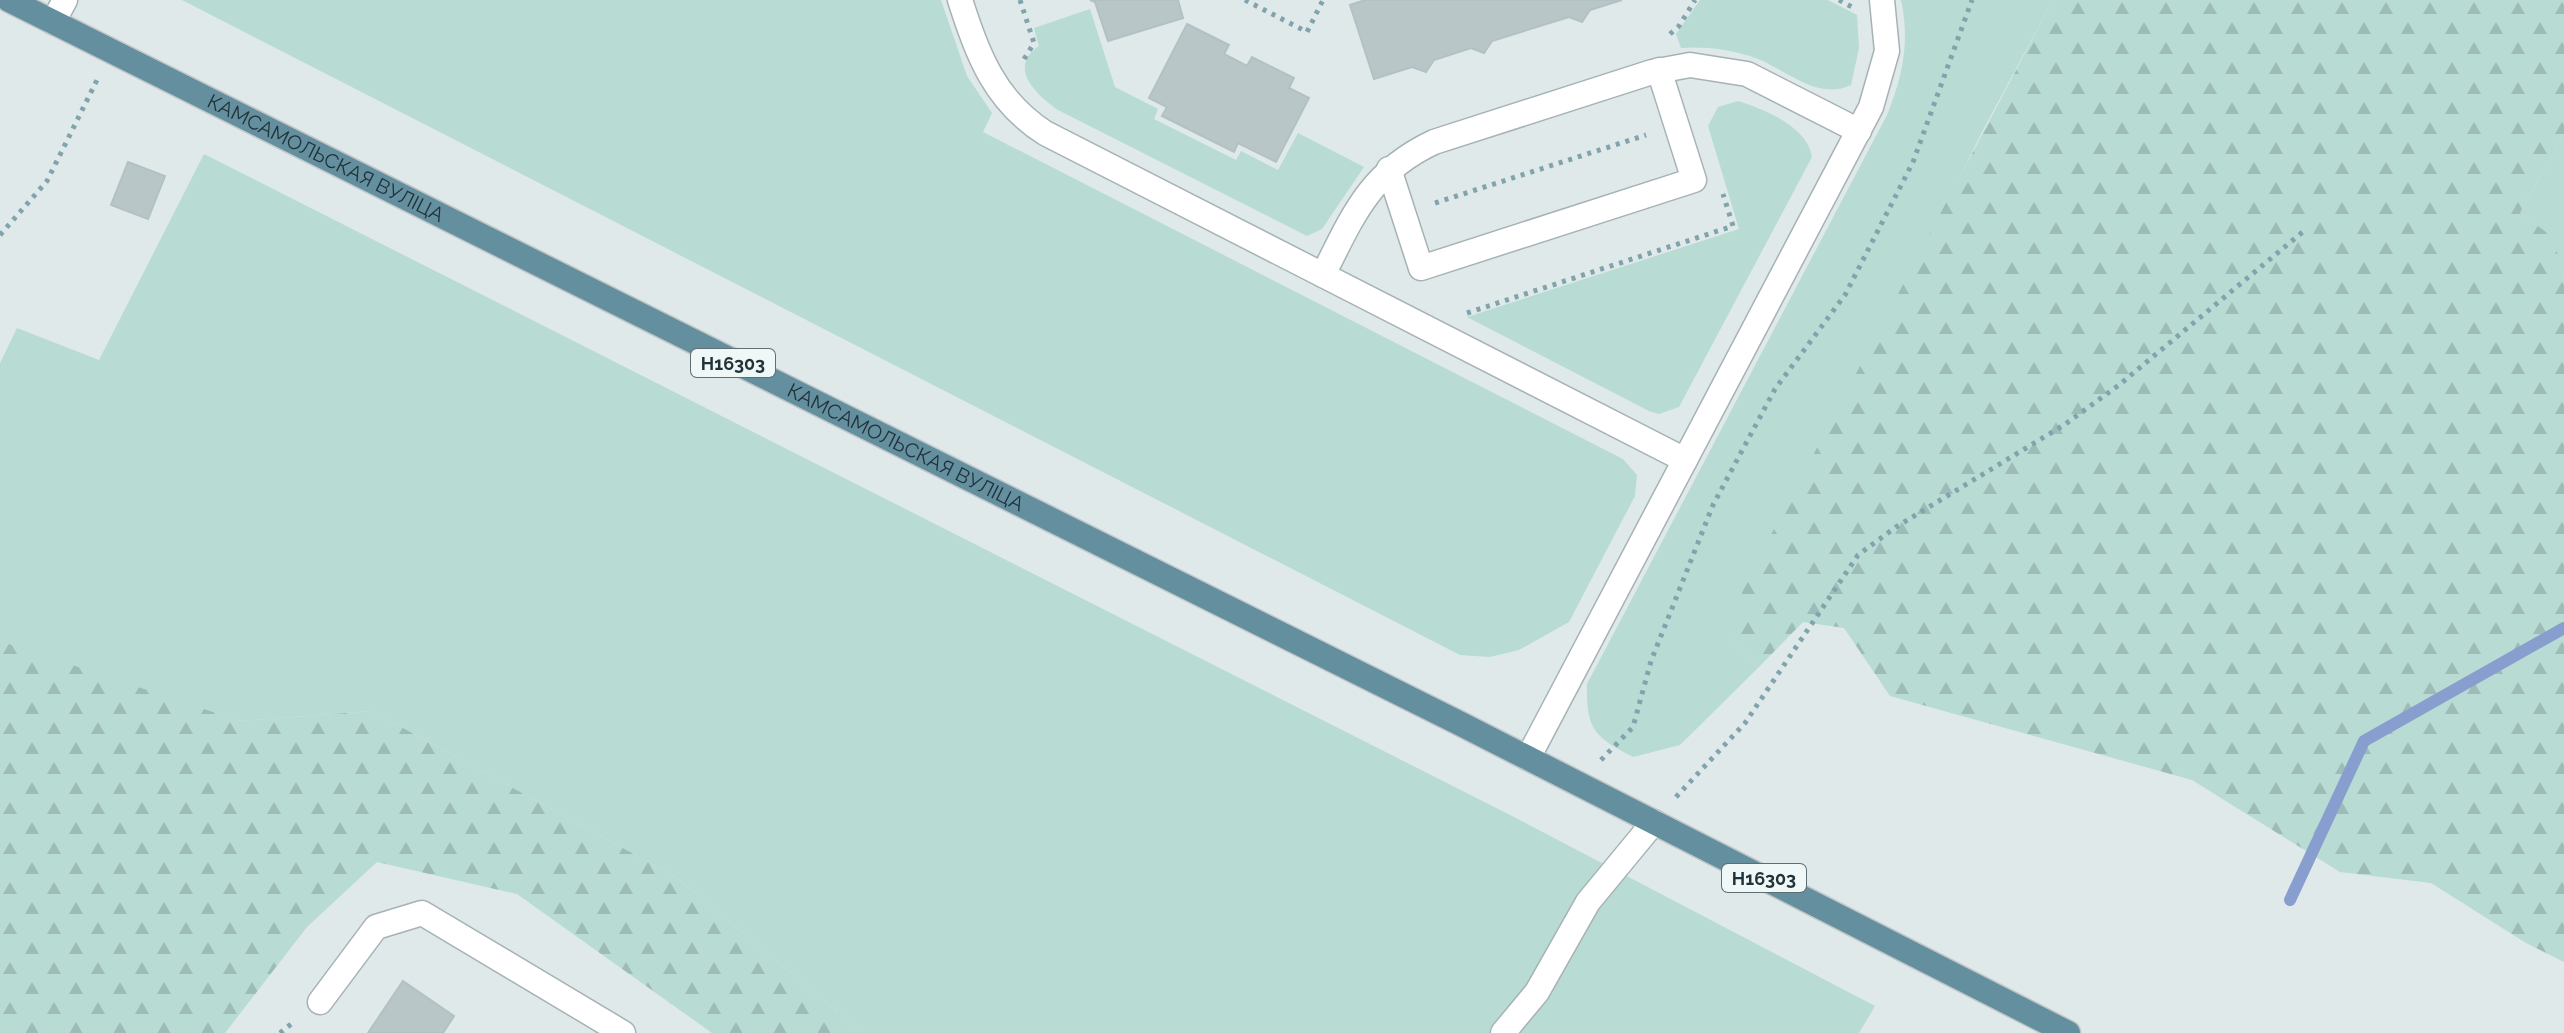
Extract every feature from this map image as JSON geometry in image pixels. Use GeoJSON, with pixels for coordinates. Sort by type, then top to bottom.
{"type":"FeatureCollection","features":[{"type":"Feature","properties":{"kind":"main road","name":"КАМСАМОЛЬСКАЯ ВУЛІЦА"},"geometry":{"type":"LineString","coordinates":[[9,0],[1528,758]]}},
{"type":"Feature","properties":{"kind":"main road","name":"Н16303"},"geometry":{"type":"LineString","coordinates":[[1528,758],[2068,1033]]}},
{"type":"Feature","properties":{"kind":"street"},"geometry":{"type":"LineString","coordinates":[[53,22],[65,0]]}},
{"type":"Feature","properties":{"kind":"street"},"geometry":{"type":"LineString","coordinates":[[960,0],[984,68],[1005,101],[1045,133],[1685,460]]}},
{"type":"Feature","properties":{"kind":"street"},"geometry":{"type":"LineString","coordinates":[[1528,758],[1859,131],[1882,80],[1887,51],[1882,0]]}},
{"type":"Feature","properties":{"kind":"street"},"geometry":{"type":"LineString","coordinates":[[1323,275],[1361,201],[1389,169],[1434,142],[1659,70],[1709,66],[1747,74],[1859,131]]}},
{"type":"Feature","properties":{"kind":"street"},"geometry":{"type":"LineString","coordinates":[[1389,169],[1421,268],[1694,180],[1659,70]]}},
{"type":"Feature","properties":{"kind":"street"},"geometry":{"type":"LineString","coordinates":[[1503,1033],[1537,992],[1588,902],[1654,822]]}},
{"type":"Feature","properties":{"kind":"street"},"geometry":{"type":"LineString","coordinates":[[320,1002],[376,927],[422,913],[623,1033]]}},
{"type":"Feature","properties":{"kind":"path"},"geometry":{"type":"LineString","coordinates":[[1245,0],[1307,32],[1323,0]]}},
{"type":"Feature","properties":{"kind":"path"},"geometry":{"type":"LineString","coordinates":[[1563,776],[1598,763],[1633,727],[1651,661],[1713,505],[1775,389],[1845,295],[1866,255],[1913,162],[1972,0]]}},
{"type":"Feature","properties":{"kind":"path"},"geometry":{"type":"LineString","coordinates":[[0,235],[47,181],[110,53]]}},
{"type":"Feature","properties":{"kind":"path"},"geometry":{"type":"LineString","coordinates":[[1403,213],[1677,125]]}},
{"type":"Feature","properties":{"kind":"path"},"geometry":{"type":"LineString","coordinates":[[1455,317],[1733,226],[1719,182]]}},
{"type":"Feature","properties":{"kind":"path"},"geometry":{"type":"LineString","coordinates":[[1654,822],[1745,723],[1858,555],[1896,527],[2075,417],[2305,230]]}},
{"type":"Feature","properties":{"kind":"green space"},"geometry":{"type":"Polygon","coordinates":[[[182,0],[941,0],[967,76],[992,113],[983,132],[1623,459],[1637,475],[1635,496],[1569,622],[1519,650],[1490,657],[1460,655],[182,0]]]}},
{"type":"Feature","properties":{"kind":"green space"},"geometry":{"type":"Polygon","coordinates":[[[1700,0],[1828,0],[1857,15],[1859,48],[1851,85],[1825,89],[1742,54],[1707,48],[1681,48],[1676,34],[1700,0]]]}},
{"type":"Feature","properties":{"kind":"green space"},"geometry":{"type":"Polygon","coordinates":[[[1901,0],[2053,0],[1982,132],[1733,638],[1758,668],[1680,745],[1633,757],[1609,743],[1595,730],[1588,712],[1587,684],[1887,115],[1897,86],[1905,44],[1901,0]]]}},
{"type":"Feature","properties":{"kind":"green space"},"geometry":{"type":"Polygon","coordinates":[[[2053,0],[2564,0],[2564,134],[2520,213],[2553,237],[2564,279],[2564,962],[2526,943],[2431,883],[2340,872],[2192,780],[1890,696],[1844,628],[1803,622],[1758,668],[1733,638],[1743,588],[2053,0]]]}},
{"type":"Feature","properties":{"kind":"green space"},"geometry":{"type":"Polygon","coordinates":[[[1090,9],[1115,87],[1158,109],[1154,119],[1236,160],[1241,151],[1278,170],[1298,133],[1364,167],[1322,229],[1307,236],[1058,110],[1041,97],[1025,72],[1025,63],[1039,46],[1034,28],[1090,9]]]}},
{"type":"Feature","properties":{"kind":"green space"},"geometry":{"type":"Polygon","coordinates":[[[1738,101],[1772,114],[1794,128],[1809,146],[1812,157],[1679,407],[1659,414],[1649,411],[1467,317],[1739,229],[1708,126],[1718,107],[1738,101]]]}},
{"type":"Feature","properties":{"kind":"green space"},"geometry":{"type":"Polygon","coordinates":[[[2564,134],[2564,279],[2552,237],[2520,213],[2564,134]]]}},
{"type":"Feature","properties":{"kind":"green space"},"geometry":{"type":"Polygon","coordinates":[[[204,154],[1518,819],[1875,1006],[1859,1033],[863,1033],[676,877],[372,711],[240,721],[13,648],[0,641],[0,363],[17,328],[99,360],[204,154]]]}},
{"type":"Feature","properties":{"kind":"green space"},"geometry":{"type":"Polygon","coordinates":[[[0,641],[240,721],[372,711],[676,877],[863,1033],[712,1033],[517,894],[377,862],[307,927],[225,1033],[0,1033],[0,641]]]}},
{"type":"Feature","properties":{"kind":"building"},"geometry":{"type":"Polygon","coordinates":[[[1090,0],[1178,0],[1183,18],[1108,41],[1095,2],[1090,0]]]}},
{"type":"Feature","properties":{"kind":"building"},"geometry":{"type":"Polygon","coordinates":[[[1365,0],[1622,0],[1590,10],[1582,22],[1569,17],[1492,41],[1484,53],[1471,48],[1434,60],[1426,72],[1412,67],[1374,79],[1350,5],[1365,0]]]}},
{"type":"Feature","properties":{"kind":"building"},"geometry":{"type":"Polygon","coordinates":[[[1187,24],[1229,45],[1224,54],[1247,66],[1252,57],[1294,78],[1289,88],[1309,98],[1276,162],[1238,143],[1234,152],[1162,116],[1167,107],[1149,98],[1187,24]]]}},
{"type":"Feature","properties":{"kind":"building"},"geometry":{"type":"Polygon","coordinates":[[[128,162],[165,176],[148,219],[111,205],[128,162]]]}},
{"type":"Feature","properties":{"kind":"building"},"geometry":{"type":"Polygon","coordinates":[[[403,981],[454,1016],[443,1033],[368,1033],[403,981]]]}},
{"type":"Feature","properties":{"kind":"waterway"},"geometry":{"type":"LineString","coordinates":[[2290,900],[2364,741],[2564,628]]}}]}
